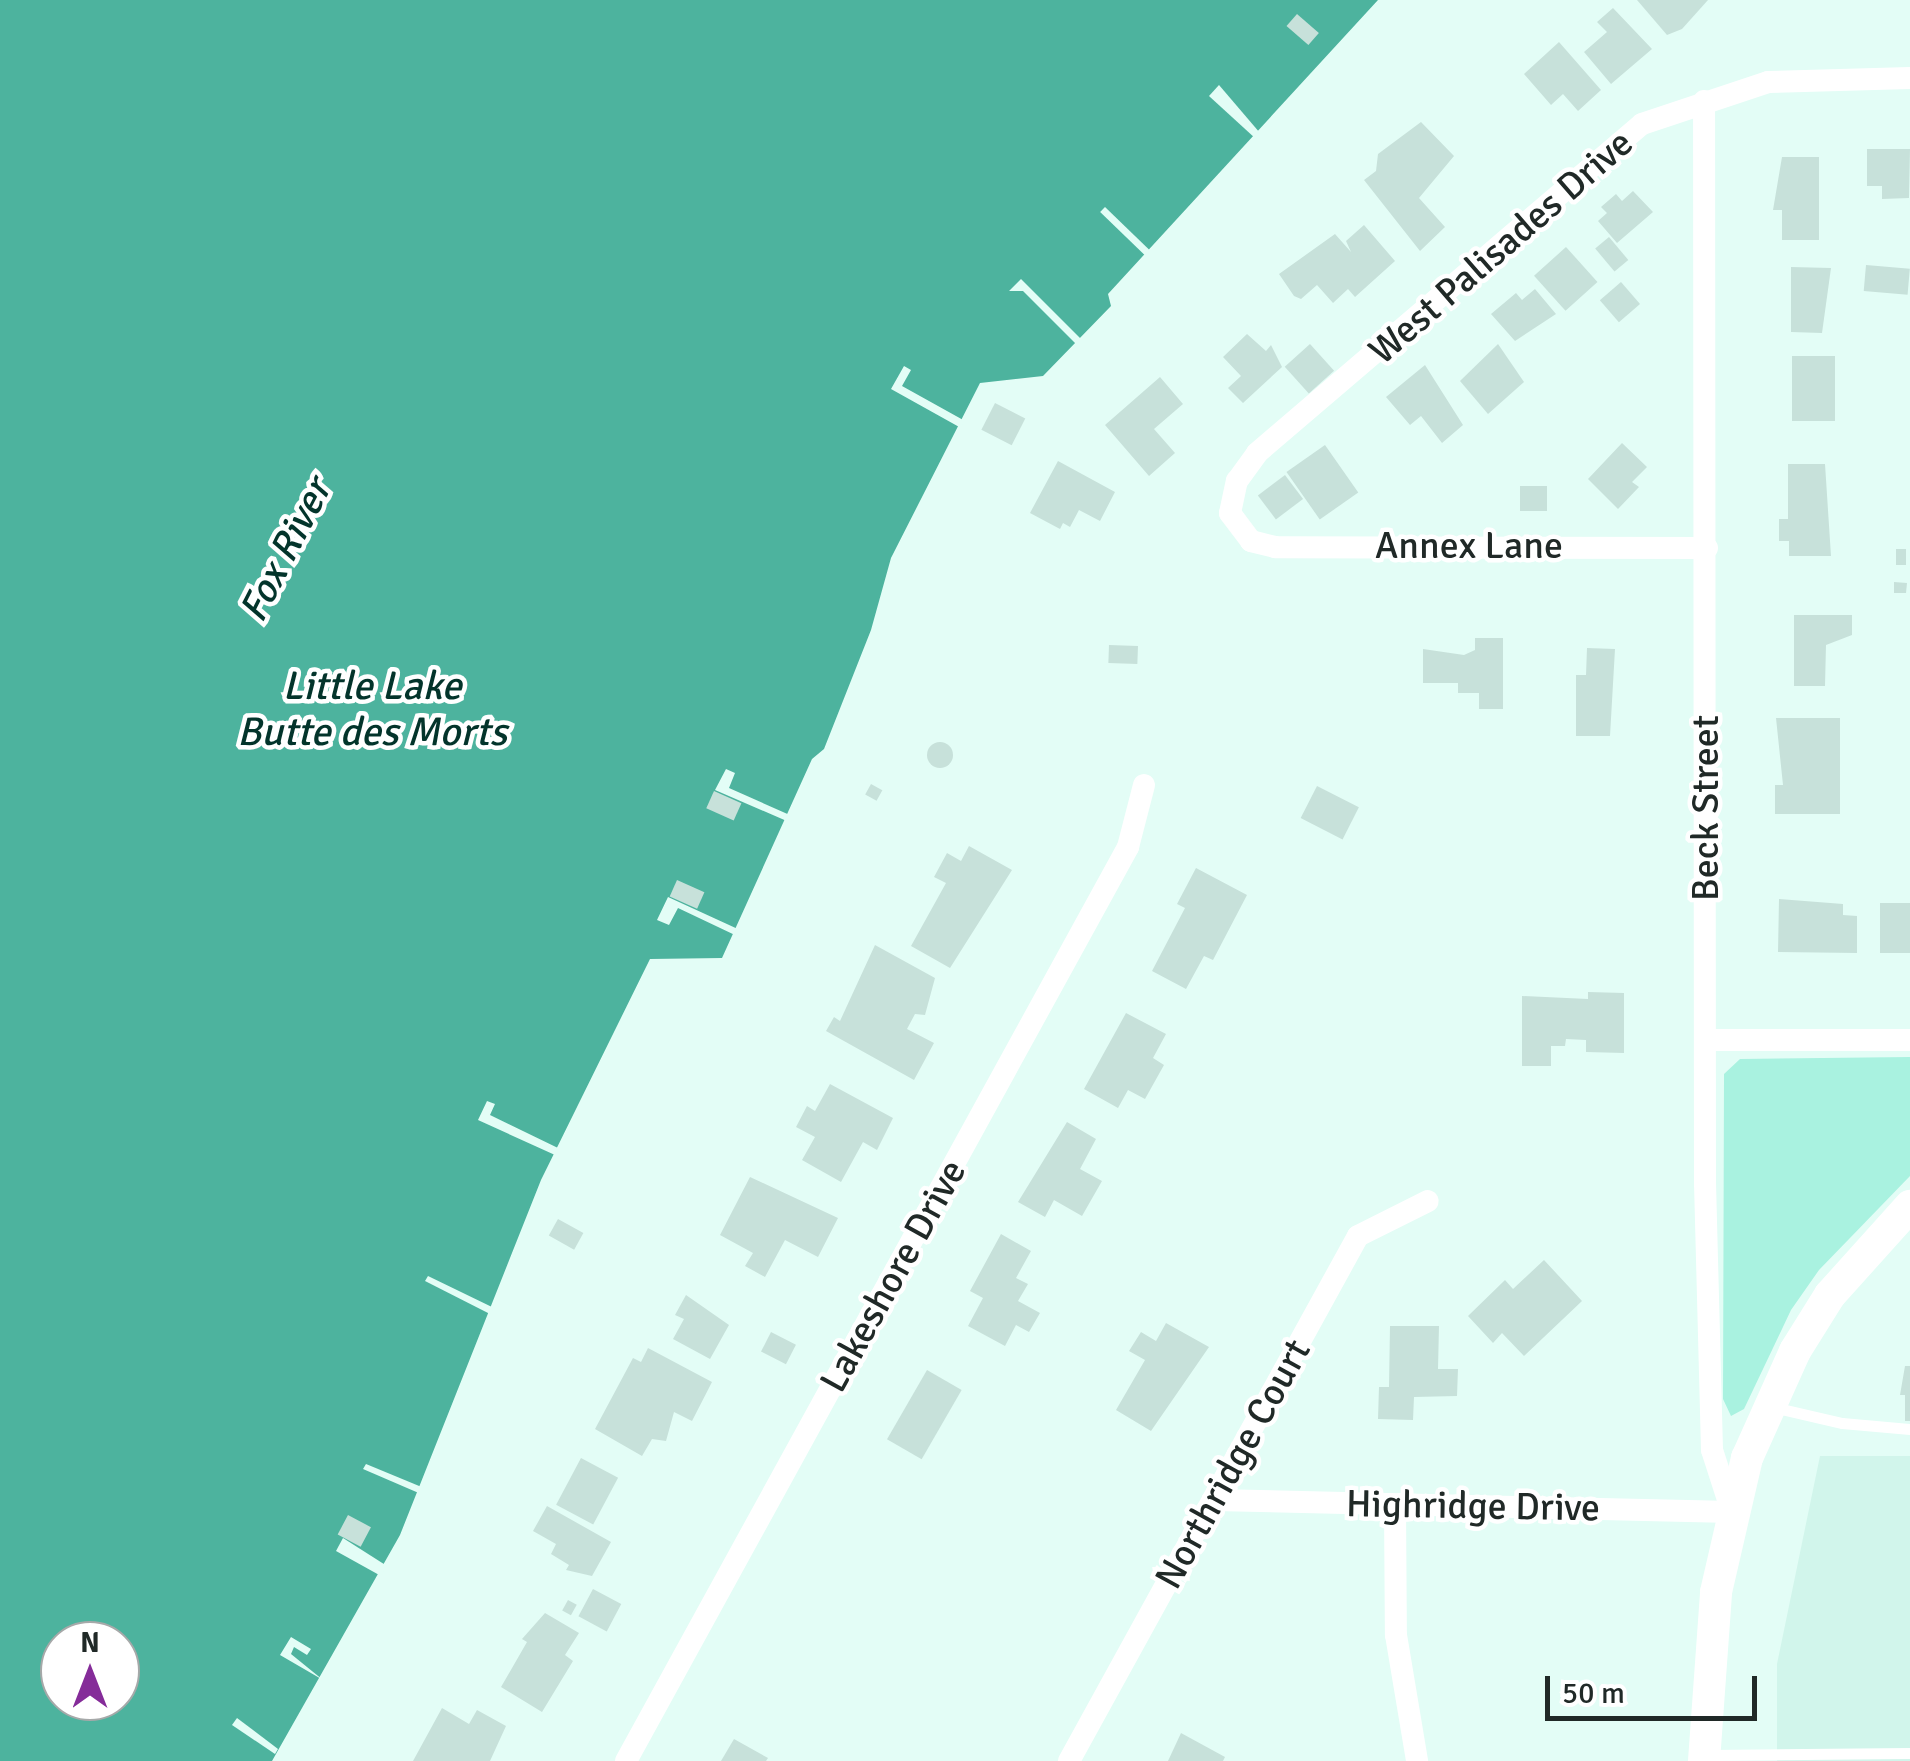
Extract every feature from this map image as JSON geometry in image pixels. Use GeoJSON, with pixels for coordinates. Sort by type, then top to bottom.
{"type":"FeatureCollection","features":[{"type":"Feature","properties":{"kind":"main road"},"geometry":{"type":"LineString","coordinates":[[1704,1758],[1714,1608],[1732,1512],[1768,1406],[1830,1295],[1910,1206]]}},
{"type":"Feature","properties":{"kind":"street","name":"West Palisades Drive"},"geometry":{"type":"LineString","coordinates":[[1236,528],[1232,496],[1257,453],[1622,138],[1704,101],[1768,82],[1910,78]]}},
{"type":"Feature","properties":{"kind":"street","name":"Beck Street"},"geometry":{"type":"LineString","coordinates":[[1704,101],[1705,1040],[1712,1450],[1732,1512]]}},
{"type":"Feature","properties":{"kind":"street","name":"Annex Lane"},"geometry":{"type":"LineString","coordinates":[[1236,528],[1250,541],[1276,547],[1707,548]]}},
{"type":"Feature","properties":{"kind":"street","name":"Lakeshore Drive"},"geometry":{"type":"LineString","coordinates":[[626,1761],[1128,847],[1144,785]]}},
{"type":"Feature","properties":{"kind":"street"},"geometry":{"type":"LineString","coordinates":[[1705,1040],[1910,1040]]}},
{"type":"Feature","properties":{"kind":"street","name":"Northridge Court"},"geometry":{"type":"LineString","coordinates":[[1069,1761],[1358,1236],[1388,1216],[1428,1201]]}},
{"type":"Feature","properties":{"kind":"street","name":"Highridge Drive"},"geometry":{"type":"LineString","coordinates":[[1214,1500],[1732,1512]]}},
{"type":"Feature","properties":{"kind":"street"},"geometry":{"type":"LineString","coordinates":[[1395,1506],[1396,1635],[1417,1761]]}},
{"type":"Feature","properties":{"kind":"lane"},"geometry":{"type":"LineString","coordinates":[[1768,1406],[1842,1424],[1910,1428]]}},
{"type":"Feature","properties":{"kind":"lane"},"geometry":{"type":"LineString","coordinates":[[1704,1758],[1910,1753]]}},
{"type":"Feature","properties":{"kind":"shaded area"},"geometry":{"type":"Polygon","coordinates":[[[1910,1057],[1910,1176],[1819,1270],[1791,1310],[1744,1409],[1731,1416],[1723,1399],[1724,1074],[1740,1059],[1910,1057]]]}},
{"type":"Feature","properties":{"kind":"shaded area"},"geometry":{"type":"Polygon","coordinates":[[[1820,1456],[1910,1456],[1910,1761],[1777,1761],[1777,1664],[1820,1456]]]}},
{"type":"Feature","properties":{"kind":"water","name":"Little Lake Butte des Morts"},"geometry":{"type":"Polygon","coordinates":[[[0,0],[1378,0],[1108,294],[1111,306],[1043,376],[980,383],[891,558],[871,630],[824,749],[812,759],[722,958],[650,959],[541,1180],[400,1535],[272,1761],[0,1761],[0,0]]]}},
{"type":"Feature","properties":{"kind":"pier"},"geometry":{"type":"Polygon","coordinates":[[[1219,85],[1260,133],[1256,139],[1209,96],[1219,85]]]}},
{"type":"Feature","properties":{"kind":"pier"},"geometry":{"type":"Polygon","coordinates":[[[1105,207],[1151,251],[1146,256],[1100,212],[1105,207]]]}},
{"type":"Feature","properties":{"kind":"pier"},"geometry":{"type":"Polygon","coordinates":[[[1021,279],[1081,339],[1076,344],[1023,291],[1009,291],[1021,279]]]}},
{"type":"Feature","properties":{"kind":"pier"},"geometry":{"type":"Polygon","coordinates":[[[904,366],[911,370],[902,386],[965,421],[961,428],[891,389],[904,366]]]}},
{"type":"Feature","properties":{"kind":"pier"},"geometry":{"type":"Polygon","coordinates":[[[726,769],[735,773],[729,788],[792,816],[789,822],[715,790],[726,769]]]}},
{"type":"Feature","properties":{"kind":"pier"},"geometry":{"type":"Polygon","coordinates":[[[668,897],[740,930],[737,936],[678,908],[669,925],[657,920],[668,897]]]}},
{"type":"Feature","properties":{"kind":"pier"},"geometry":{"type":"Polygon","coordinates":[[[487,1101],[495,1104],[490,1115],[558,1148],[555,1155],[478,1120],[487,1101]]]}},
{"type":"Feature","properties":{"kind":"pier"},"geometry":{"type":"Polygon","coordinates":[[[428,1276],[494,1308],[490,1314],[425,1281],[428,1276]]]}},
{"type":"Feature","properties":{"kind":"pier"},"geometry":{"type":"Polygon","coordinates":[[[366,1464],[424,1488],[421,1494],[363,1469],[366,1464]]]}},
{"type":"Feature","properties":{"kind":"pier"},"geometry":{"type":"Polygon","coordinates":[[[343,1538],[387,1566],[381,1576],[336,1551],[343,1538]]]}},
{"type":"Feature","properties":{"kind":"pier"},"geometry":{"type":"Polygon","coordinates":[[[291,1637],[311,1649],[307,1655],[294,1647],[291,1654],[323,1680],[280,1655],[291,1637]]]}},
{"type":"Feature","properties":{"kind":"pier"},"geometry":{"type":"Polygon","coordinates":[[[237,1718],[278,1749],[275,1754],[232,1725],[237,1718]]]}},
{"type":"Feature","properties":{"kind":"building"},"geometry":{"type":"Polygon","coordinates":[[[1637,0],[1708,0],[1682,29],[1667,35],[1637,0]]]}},
{"type":"Feature","properties":{"kind":"building"},"geometry":{"type":"Polygon","coordinates":[[[1613,8],[1652,49],[1611,84],[1584,52],[1607,32],[1597,22],[1613,8]]]}},
{"type":"Feature","properties":{"kind":"building"},"geometry":{"type":"Polygon","coordinates":[[[1297,14],[1319,33],[1308,45],[1287,26],[1297,14]]]}},
{"type":"Feature","properties":{"kind":"building"},"geometry":{"type":"Polygon","coordinates":[[[1559,42],[1601,90],[1578,111],[1563,94],[1551,105],[1524,74],[1559,42]]]}},
{"type":"Feature","properties":{"kind":"building"},"geometry":{"type":"Polygon","coordinates":[[[1421,122],[1454,156],[1419,198],[1445,227],[1420,251],[1364,180],[1376,171],[1378,154],[1421,122]]]}},
{"type":"Feature","properties":{"kind":"building"},"geometry":{"type":"Polygon","coordinates":[[[1867,149],[1910,149],[1909,198],[1882,199],[1882,186],[1867,186],[1867,149]]]}},
{"type":"Feature","properties":{"kind":"building"},"geometry":{"type":"Polygon","coordinates":[[[1782,157],[1819,157],[1819,240],[1782,240],[1782,210],[1773,210],[1782,157]]]}},
{"type":"Feature","properties":{"kind":"building"},"geometry":{"type":"Polygon","coordinates":[[[1633,191],[1653,212],[1617,243],[1598,221],[1607,213],[1601,207],[1616,194],[1622,201],[1633,191]]]}},
{"type":"Feature","properties":{"kind":"building"},"geometry":{"type":"Polygon","coordinates":[[[1364,225],[1395,261],[1355,297],[1348,289],[1333,303],[1317,285],[1301,299],[1294,296],[1279,274],[1335,234],[1351,252],[1346,241],[1364,225]]]}},
{"type":"Feature","properties":{"kind":"building"},"geometry":{"type":"Polygon","coordinates":[[[1609,237],[1628,260],[1614,272],[1595,249],[1609,237]]]}},
{"type":"Feature","properties":{"kind":"building"},"geometry":{"type":"Polygon","coordinates":[[[1566,247],[1597,282],[1565,311],[1534,276],[1566,247]]]}},
{"type":"Feature","properties":{"kind":"building"},"geometry":{"type":"Polygon","coordinates":[[[1866,265],[1910,269],[1908,295],[1864,291],[1866,265]]]}},
{"type":"Feature","properties":{"kind":"building"},"geometry":{"type":"Polygon","coordinates":[[[1791,267],[1831,268],[1822,333],[1791,332],[1791,267]]]}},
{"type":"Feature","properties":{"kind":"building"},"geometry":{"type":"Polygon","coordinates":[[[1621,282],[1640,304],[1619,322],[1600,300],[1621,282]]]}},
{"type":"Feature","properties":{"kind":"building"},"geometry":{"type":"Polygon","coordinates":[[[1535,289],[1556,314],[1515,341],[1491,314],[1516,293],[1522,300],[1535,289]]]}},
{"type":"Feature","properties":{"kind":"building"},"geometry":{"type":"Polygon","coordinates":[[[1247,334],[1266,351],[1271,345],[1282,367],[1243,403],[1228,388],[1241,376],[1223,357],[1247,334]]]}},
{"type":"Feature","properties":{"kind":"building"},"geometry":{"type":"Polygon","coordinates":[[[1310,344],[1334,371],[1309,394],[1285,367],[1310,344]]]}},
{"type":"Feature","properties":{"kind":"building"},"geometry":{"type":"Polygon","coordinates":[[[1498,344],[1524,382],[1488,414],[1460,381],[1498,344]]]}},
{"type":"Feature","properties":{"kind":"building"},"geometry":{"type":"Polygon","coordinates":[[[1792,356],[1835,356],[1835,421],[1792,421],[1792,356]]]}},
{"type":"Feature","properties":{"kind":"building"},"geometry":{"type":"Polygon","coordinates":[[[1425,365],[1463,425],[1442,443],[1421,416],[1410,425],[1386,397],[1425,365]]]}},
{"type":"Feature","properties":{"kind":"building"},"geometry":{"type":"Polygon","coordinates":[[[1160,377],[1183,404],[1154,429],[1175,453],[1149,476],[1105,425],[1160,377]]]}},
{"type":"Feature","properties":{"kind":"building"},"geometry":{"type":"Polygon","coordinates":[[[995,403],[1025,418],[1012,445],[981,430],[995,403]]]}},
{"type":"Feature","properties":{"kind":"building"},"geometry":{"type":"Polygon","coordinates":[[[1622,443],[1647,467],[1632,482],[1639,487],[1618,509],[1588,479],[1622,443]]]}},
{"type":"Feature","properties":{"kind":"building"},"geometry":{"type":"Polygon","coordinates":[[[1325,445],[1358,493],[1320,519],[1286,472],[1325,445]]]}},
{"type":"Feature","properties":{"kind":"building"},"geometry":{"type":"Polygon","coordinates":[[[1058,461],[1115,492],[1100,521],[1079,510],[1070,527],[1063,523],[1060,529],[1030,513],[1058,461]]]}},
{"type":"Feature","properties":{"kind":"building"},"geometry":{"type":"Polygon","coordinates":[[[1788,464],[1825,464],[1831,556],[1789,556],[1789,541],[1779,541],[1779,519],[1788,519],[1788,464]]]}},
{"type":"Feature","properties":{"kind":"building"},"geometry":{"type":"Polygon","coordinates":[[[1285,475],[1303,499],[1276,519],[1258,495],[1285,475]]]}},
{"type":"Feature","properties":{"kind":"building"},"geometry":{"type":"Polygon","coordinates":[[[1520,486],[1547,486],[1547,511],[1520,511],[1520,486]]]}},
{"type":"Feature","properties":{"kind":"building"},"geometry":{"type":"Polygon","coordinates":[[[1896,549],[1906,549],[1906,565],[1896,565],[1896,549]]]}},
{"type":"Feature","properties":{"kind":"building"},"geometry":{"type":"Polygon","coordinates":[[[1894,582],[1907,583],[1906,593],[1894,593],[1894,582]]]}},
{"type":"Feature","properties":{"kind":"building"},"geometry":{"type":"Polygon","coordinates":[[[1794,615],[1852,615],[1852,635],[1826,645],[1825,686],[1794,686],[1794,615]]]}},
{"type":"Feature","properties":{"kind":"building"},"geometry":{"type":"Polygon","coordinates":[[[1475,638],[1503,638],[1503,709],[1479,709],[1479,693],[1458,693],[1458,683],[1423,683],[1423,649],[1464,655],[1475,650],[1475,638]]]}},
{"type":"Feature","properties":{"kind":"building"},"geometry":{"type":"Polygon","coordinates":[[[1109,645],[1138,646],[1137,664],[1108,663],[1109,645]]]}},
{"type":"Feature","properties":{"kind":"building"},"geometry":{"type":"Polygon","coordinates":[[[1587,648],[1615,649],[1610,736],[1576,736],[1576,675],[1586,675],[1587,648]]]}},
{"type":"Feature","properties":{"kind":"building"},"geometry":{"type":"Polygon","coordinates":[[[1776,718],[1840,718],[1840,814],[1775,814],[1775,785],[1783,785],[1776,718]]]}},
{"type":"Feature","properties":{"kind":"building"},"geometry":{"type":"Polygon","coordinates":[[[940,742],[949,746],[953,755],[949,764],[940,768],[931,764],[927,755],[931,746],[940,742]]]}},
{"type":"Feature","properties":{"kind":"building"},"geometry":{"type":"Polygon","coordinates":[[[871,784],[882,790],[877,801],[865,794],[871,784]]]}},
{"type":"Feature","properties":{"kind":"building"},"geometry":{"type":"Polygon","coordinates":[[[1317,786],[1359,807],[1343,839],[1301,818],[1317,786]]]}},
{"type":"Feature","properties":{"kind":"building"},"geometry":{"type":"Polygon","coordinates":[[[714,791],[741,803],[734,821],[706,808],[714,791]]]}},
{"type":"Feature","properties":{"kind":"building"},"geometry":{"type":"Polygon","coordinates":[[[969,846],[1012,870],[950,968],[911,946],[946,883],[934,877],[947,853],[961,861],[969,846]]]}},
{"type":"Feature","properties":{"kind":"building"},"geometry":{"type":"Polygon","coordinates":[[[1196,868],[1247,895],[1213,960],[1204,956],[1186,989],[1152,971],[1185,908],[1177,904],[1196,868]]]}},
{"type":"Feature","properties":{"kind":"building"},"geometry":{"type":"Polygon","coordinates":[[[677,880],[704,892],[697,909],[670,896],[677,880]]]}},
{"type":"Feature","properties":{"kind":"building"},"geometry":{"type":"Polygon","coordinates":[[[1779,899],[1843,904],[1843,915],[1857,916],[1857,953],[1778,952],[1779,899]]]}},
{"type":"Feature","properties":{"kind":"building"},"geometry":{"type":"Polygon","coordinates":[[[1880,903],[1910,903],[1910,953],[1880,953],[1880,903]]]}},
{"type":"Feature","properties":{"kind":"building"},"geometry":{"type":"Polygon","coordinates":[[[875,945],[935,978],[925,1015],[915,1014],[907,1029],[934,1043],[914,1080],[826,1031],[834,1017],[840,1021],[875,945]]]}},
{"type":"Feature","properties":{"kind":"building"},"geometry":{"type":"Polygon","coordinates":[[[1588,992],[1624,993],[1624,1053],[1586,1052],[1586,1040],[1566,1039],[1565,1046],[1551,1046],[1551,1066],[1522,1066],[1522,996],[1588,999],[1588,992]]]}},
{"type":"Feature","properties":{"kind":"building"},"geometry":{"type":"Polygon","coordinates":[[[1126,1013],[1166,1034],[1153,1058],[1164,1065],[1145,1099],[1128,1090],[1118,1108],[1084,1089],[1126,1013]]]}},
{"type":"Feature","properties":{"kind":"building"},"geometry":{"type":"Polygon","coordinates":[[[830,1084],[893,1118],[877,1150],[863,1142],[841,1182],[802,1160],[815,1137],[796,1127],[807,1106],[815,1111],[830,1084]]]}},
{"type":"Feature","properties":{"kind":"building"},"geometry":{"type":"Polygon","coordinates":[[[1067,1122],[1096,1139],[1080,1169],[1102,1181],[1082,1216],[1054,1200],[1045,1217],[1018,1202],[1067,1122]]]}},
{"type":"Feature","properties":{"kind":"building"},"geometry":{"type":"Polygon","coordinates":[[[750,1177],[838,1218],[818,1257],[785,1240],[765,1277],[745,1266],[753,1253],[720,1235],[750,1177]]]}},
{"type":"Feature","properties":{"kind":"building"},"geometry":{"type":"Polygon","coordinates":[[[558,1219],[583,1233],[574,1250],[549,1236],[558,1219]]]}},
{"type":"Feature","properties":{"kind":"building"},"geometry":{"type":"Polygon","coordinates":[[[1001,1234],[1031,1251],[1016,1278],[1028,1284],[1018,1301],[1040,1313],[1029,1332],[1016,1325],[1005,1346],[968,1326],[983,1298],[970,1291],[1001,1234]]]}},
{"type":"Feature","properties":{"kind":"building"},"geometry":{"type":"Polygon","coordinates":[[[1544,1260],[1582,1301],[1524,1356],[1502,1333],[1493,1343],[1468,1316],[1505,1280],[1513,1289],[1544,1260]]]}},
{"type":"Feature","properties":{"kind":"building"},"geometry":{"type":"Polygon","coordinates":[[[686,1295],[729,1325],[710,1359],[673,1339],[684,1319],[675,1315],[686,1295]]]}},
{"type":"Feature","properties":{"kind":"building"},"geometry":{"type":"Polygon","coordinates":[[[1166,1323],[1209,1347],[1151,1431],[1116,1410],[1145,1360],[1129,1351],[1141,1332],[1156,1341],[1166,1323]]]}},
{"type":"Feature","properties":{"kind":"building"},"geometry":{"type":"Polygon","coordinates":[[[1390,1326],[1439,1326],[1438,1369],[1458,1369],[1457,1396],[1414,1397],[1413,1420],[1378,1419],[1379,1387],[1389,1387],[1390,1326]]]}},
{"type":"Feature","properties":{"kind":"building"},"geometry":{"type":"Polygon","coordinates":[[[771,1332],[796,1345],[786,1364],[761,1352],[771,1332]]]}},
{"type":"Feature","properties":{"kind":"building"},"geometry":{"type":"Polygon","coordinates":[[[648,1348],[712,1382],[692,1421],[674,1412],[666,1441],[652,1439],[642,1456],[595,1429],[633,1358],[641,1362],[648,1348]]]}},
{"type":"Feature","properties":{"kind":"building"},"geometry":{"type":"Polygon","coordinates":[[[1905,1366],[1910,1366],[1910,1421],[1905,1421],[1905,1395],[1900,1395],[1905,1366]]]}},
{"type":"Feature","properties":{"kind":"building"},"geometry":{"type":"Polygon","coordinates":[[[927,1370],[962,1390],[922,1459],[887,1439],[927,1370]]]}},
{"type":"Feature","properties":{"kind":"building"},"geometry":{"type":"Polygon","coordinates":[[[581,1458],[618,1478],[593,1525],[556,1505],[581,1458]]]}},
{"type":"Feature","properties":{"kind":"building"},"geometry":{"type":"Polygon","coordinates":[[[547,1506],[611,1542],[592,1576],[566,1570],[569,1565],[551,1554],[556,1544],[533,1531],[547,1506]]]}},
{"type":"Feature","properties":{"kind":"building"},"geometry":{"type":"Polygon","coordinates":[[[348,1515],[371,1527],[361,1547],[338,1534],[348,1515]]]}},
{"type":"Feature","properties":{"kind":"building"},"geometry":{"type":"Polygon","coordinates":[[[593,1589],[621,1604],[607,1631],[578,1616],[593,1589]]]}},
{"type":"Feature","properties":{"kind":"building"},"geometry":{"type":"Polygon","coordinates":[[[568,1600],[577,1605],[571,1615],[562,1610],[568,1600]]]}},
{"type":"Feature","properties":{"kind":"building"},"geometry":{"type":"Polygon","coordinates":[[[545,1613],[579,1633],[565,1655],[573,1661],[542,1712],[501,1687],[527,1642],[522,1639],[545,1613]]]}},
{"type":"Feature","properties":{"kind":"building"},"geometry":{"type":"Polygon","coordinates":[[[442,1708],[469,1724],[477,1710],[506,1726],[490,1761],[413,1761],[442,1708]]]}},
{"type":"Feature","properties":{"kind":"building"},"geometry":{"type":"Polygon","coordinates":[[[1181,1733],[1225,1757],[1223,1761],[1168,1761],[1181,1733]]]}},
{"type":"Feature","properties":{"kind":"building"},"geometry":{"type":"Polygon","coordinates":[[[734,1739],[768,1758],[721,1761],[734,1739]]]}},
{"type":"Feature","properties":{"kind":"water label","name":"Fox River"},"geometry":{"type":"Point","coordinates":[285,550]}}]}
